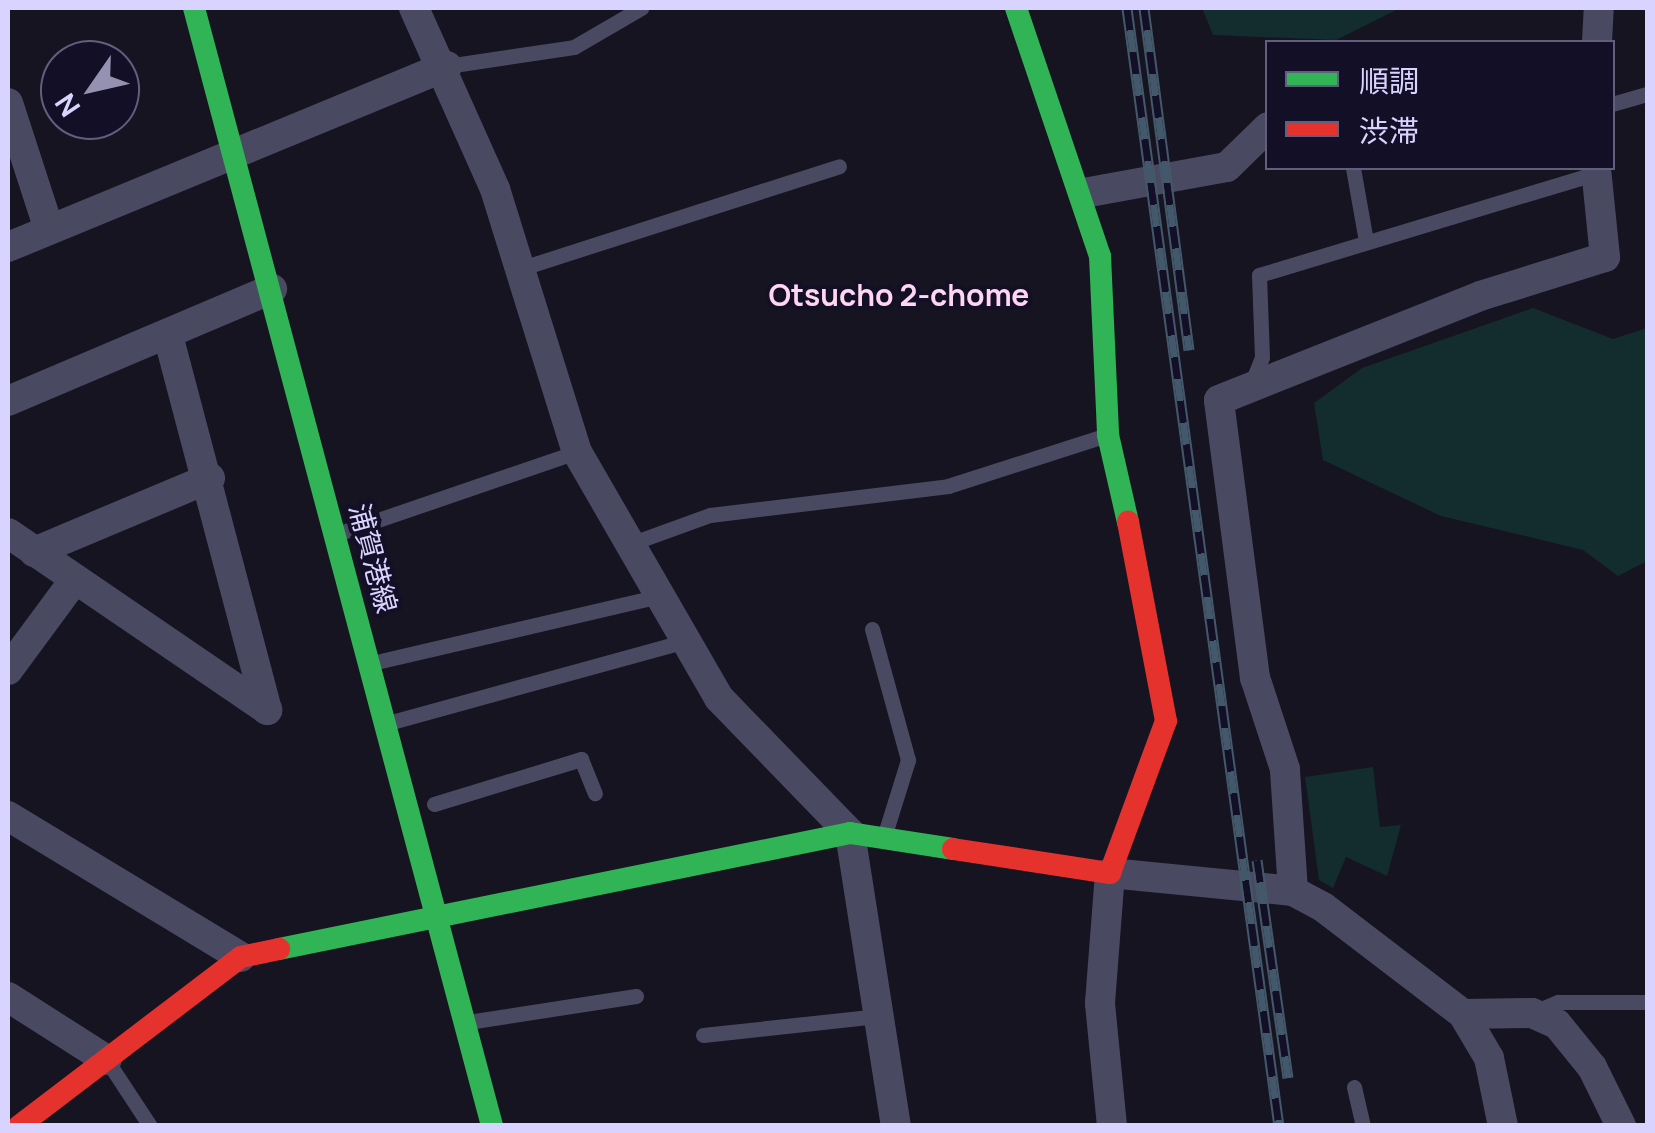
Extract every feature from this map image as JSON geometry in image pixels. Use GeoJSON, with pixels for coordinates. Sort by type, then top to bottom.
{"type":"FeatureCollection","features":[{"type":"Feature","properties":{"kind":"street","name":"浦賀港線"},"geometry":{"type":"LineString","coordinates":[[194,8],[235,147],[492,1126]]}},
{"type":"Feature","properties":{"kind":"street"},"geometry":{"type":"LineString","coordinates":[[414,8],[447,66],[577,452],[656,597],[718,698],[850,833],[896,1126]]}},
{"type":"Feature","properties":{"kind":"street"},"geometry":{"type":"LineString","coordinates":[[1016,8],[1084,193],[1100,256],[1108,435],[1166,721],[1110,874],[1100,1003],[1112,1126]]}},
{"type":"Feature","properties":{"kind":"street"},"geometry":{"type":"LineString","coordinates":[[1597,40],[1600,8]]}},
{"type":"Feature","properties":{"kind":"street"},"geometry":{"type":"LineString","coordinates":[[8,247],[235,147],[447,66]]}},
{"type":"Feature","properties":{"kind":"street"},"geometry":{"type":"LineString","coordinates":[[8,103],[49,229]]}},
{"type":"Feature","properties":{"kind":"street"},"geometry":{"type":"LineString","coordinates":[[1084,193],[1227,167],[1265,130]]}},
{"type":"Feature","properties":{"kind":"street"},"geometry":{"type":"LineString","coordinates":[[1293,891],[1285,769],[1255,678],[1220,400],[1605,257],[1596,170]]}},
{"type":"Feature","properties":{"kind":"street"},"geometry":{"type":"LineString","coordinates":[[8,401],[272,289]]}},
{"type":"Feature","properties":{"kind":"street"},"geometry":{"type":"LineString","coordinates":[[8,533],[267,710],[210,478],[168,334]]}},
{"type":"Feature","properties":{"kind":"street"},"geometry":{"type":"LineString","coordinates":[[34,552],[210,478]]}},
{"type":"Feature","properties":{"kind":"street"},"geometry":{"type":"LineString","coordinates":[[8,670],[74,579]]}},
{"type":"Feature","properties":{"kind":"street"},"geometry":{"type":"LineString","coordinates":[[8,816],[241,958]]}},
{"type":"Feature","properties":{"kind":"street"},"geometry":{"type":"LineString","coordinates":[[19,1126],[241,958],[436,913],[850,833],[885,834],[1110,874],[1293,891],[1464,1014],[1489,1058],[1503,1126]]}},
{"type":"Feature","properties":{"kind":"street"},"geometry":{"type":"LineString","coordinates":[[8,997],[107,1060]]}},
{"type":"Feature","properties":{"kind":"street"},"geometry":{"type":"LineString","coordinates":[[1464,1014],[1532,1013],[1578,1045],[1621,1126]]}},
{"type":"Feature","properties":{"kind":"lane"},"geometry":{"type":"LineString","coordinates":[[447,66],[574,47],[641,8]]}},
{"type":"Feature","properties":{"kind":"lane"},"geometry":{"type":"LineString","coordinates":[[1615,103],[1648,94]]}},
{"type":"Feature","properties":{"kind":"lane"},"geometry":{"type":"LineString","coordinates":[[518,270],[838,166]]}},
{"type":"Feature","properties":{"kind":"lane"},"geometry":{"type":"LineString","coordinates":[[1354,170],[1366,241]]}},
{"type":"Feature","properties":{"kind":"lane"},"geometry":{"type":"LineString","coordinates":[[1250,386],[1262,357],[1258,274],[1596,170]]}},
{"type":"Feature","properties":{"kind":"lane"},"geometry":{"type":"LineString","coordinates":[[627,545],[710,515],[948,486],[1108,435]]}},
{"type":"Feature","properties":{"kind":"lane"},"geometry":{"type":"LineString","coordinates":[[337,534],[577,452]]}},
{"type":"Feature","properties":{"kind":"lane"},"geometry":{"type":"LineString","coordinates":[[371,664],[656,597]]}},
{"type":"Feature","properties":{"kind":"lane"},"geometry":{"type":"LineString","coordinates":[[872,629],[908,760],[885,834]]}},
{"type":"Feature","properties":{"kind":"lane"},"geometry":{"type":"LineString","coordinates":[[387,724],[683,642]]}},
{"type":"Feature","properties":{"kind":"lane"},"geometry":{"type":"LineString","coordinates":[[434,804],[581,758],[595,793]]}},
{"type":"Feature","properties":{"kind":"lane"},"geometry":{"type":"LineString","coordinates":[[464,1022],[636,996]]}},
{"type":"Feature","properties":{"kind":"lane"},"geometry":{"type":"LineString","coordinates":[[1532,1013],[1558,1002],[1648,1002]]}},
{"type":"Feature","properties":{"kind":"lane"},"geometry":{"type":"LineString","coordinates":[[703,1035],[876,1016]]}},
{"type":"Feature","properties":{"kind":"lane"},"geometry":{"type":"LineString","coordinates":[[107,1060],[150,1126]]}},
{"type":"Feature","properties":{"kind":"lane"},"geometry":{"type":"LineString","coordinates":[[1354,1088],[1364,1126]]}},
{"type":"Feature","properties":{"kind":"green space"},"geometry":{"type":"Polygon","coordinates":[[[1202,8],[1400,8],[1336,40],[1213,35],[1202,8]]]}},
{"type":"Feature","properties":{"kind":"green space"},"geometry":{"type":"Polygon","coordinates":[[[1533,308],[1613,339],[1647,328],[1647,561],[1618,576],[1583,550],[1441,516],[1323,460],[1314,403],[1362,368],[1533,308]]]}},
{"type":"Feature","properties":{"kind":"green space"},"geometry":{"type":"Polygon","coordinates":[[[1373,767],[1380,827],[1401,825],[1387,876],[1346,857],[1333,888],[1319,880],[1305,777],[1373,767]]]}},
{"type":"Feature","properties":{"kind":"railway"},"geometry":{"type":"LineString","coordinates":[[1127,8],[1279,1126]]}},
{"type":"Feature","properties":{"kind":"railway"},"geometry":{"type":"LineString","coordinates":[[1144,8],[1189,350]]}},
{"type":"Feature","properties":{"kind":"railway"},"geometry":{"type":"LineString","coordinates":[[1257,860],[1288,1078]]}},
{"type":"Feature","properties":{"kind":"traffic: fast"},"geometry":{"type":"LineString","coordinates":[[194,8],[492,1126]]}},
{"type":"Feature","properties":{"kind":"traffic: fast"},"geometry":{"type":"LineString","coordinates":[[1016,8],[1100,256],[1108,435],[1128,522]]}},
{"type":"Feature","properties":{"kind":"traffic: fast"},"geometry":{"type":"LineString","coordinates":[[279,949],[850,833],[953,849]]}},
{"type":"Feature","properties":{"kind":"traffic: jam"},"geometry":{"type":"LineString","coordinates":[[953,849],[1110,873],[1166,721],[1128,522]]}},
{"type":"Feature","properties":{"kind":"traffic: jam"},"geometry":{"type":"LineString","coordinates":[[19,1126],[241,957],[279,949]]}},
{"type":"Feature","properties":{"kind":"district","name":"Otsucho 2-chome"},"geometry":{"type":"Point","coordinates":[899,295]}}]}
